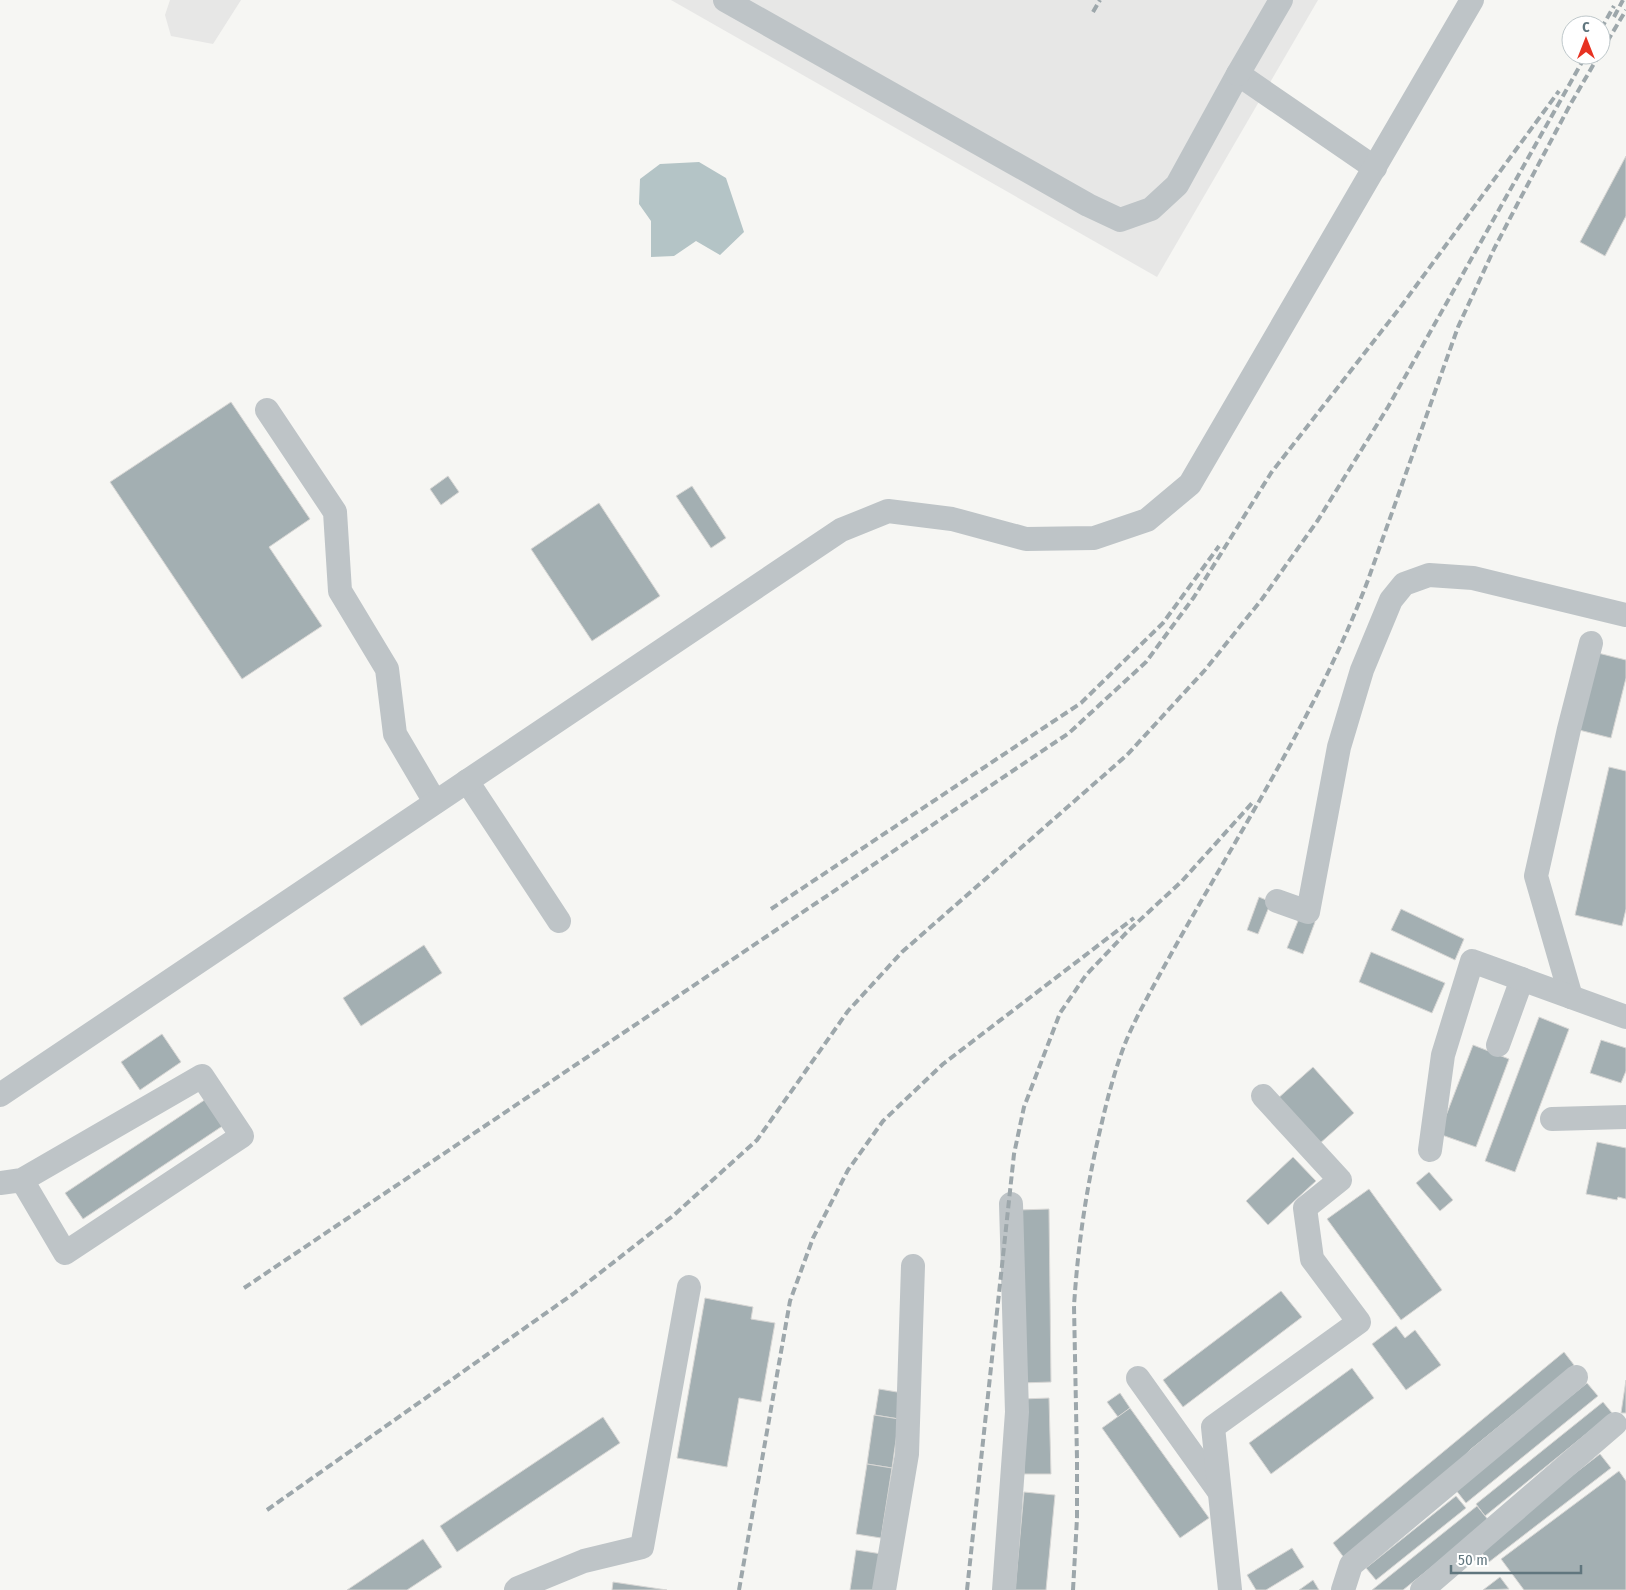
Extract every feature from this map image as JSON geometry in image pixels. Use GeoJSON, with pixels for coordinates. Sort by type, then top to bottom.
{"type":"FeatureCollection","features":[{"type":"Feature","properties":{"kind":"street"},"geometry":{"type":"LineString","coordinates":[[725,0],[1088,205],[1120,220],[1151,209],[1177,185],[1281,0]]}},
{"type":"Feature","properties":{"kind":"street"},"geometry":{"type":"LineString","coordinates":[[0,1095],[841,530],[888,512],[952,519],[1026,539],[1094,538],[1147,520],[1190,484],[1472,0]]}},
{"type":"Feature","properties":{"kind":"street"},"geometry":{"type":"LineString","coordinates":[[1238,74],[1374,168]]}},
{"type":"Feature","properties":{"kind":"street"},"geometry":{"type":"LineString","coordinates":[[266,410],[335,512],[340,591],[387,669],[395,734],[435,802]]}},
{"type":"Feature","properties":{"kind":"street"},"geometry":{"type":"LineString","coordinates":[[1277,901],[1308,912],[1339,747],[1362,670],[1391,600],[1404,584],[1429,575],[1473,578],[1626,615]]}},
{"type":"Feature","properties":{"kind":"street"},"geometry":{"type":"LineString","coordinates":[[1571,997],[1536,876],[1569,728],[1591,644]]}},
{"type":"Feature","properties":{"kind":"street"},"geometry":{"type":"LineString","coordinates":[[467,781],[559,921]]}},
{"type":"Feature","properties":{"kind":"street"},"geometry":{"type":"LineString","coordinates":[[1430,1150],[1443,1055],[1472,962],[1626,1017]]}},
{"type":"Feature","properties":{"kind":"street"},"geometry":{"type":"LineString","coordinates":[[1498,1045],[1522,979]]}},
{"type":"Feature","properties":{"kind":"street"},"geometry":{"type":"LineString","coordinates":[[202,1076],[242,1136],[65,1253],[11,1182],[202,1076]]}},
{"type":"Feature","properties":{"kind":"street"},"geometry":{"type":"LineString","coordinates":[[1230,1590],[1213,1427],[1359,1322],[1312,1259],[1305,1208],[1340,1180],[1263,1096]]}},
{"type":"Feature","properties":{"kind":"street"},"geometry":{"type":"LineString","coordinates":[[1552,1119],[1626,1117]]}},
{"type":"Feature","properties":{"kind":"street"},"geometry":{"type":"LineString","coordinates":[[1004,1590],[1016,1412],[1012,1204]]}},
{"type":"Feature","properties":{"kind":"street"},"geometry":{"type":"LineString","coordinates":[[884,1590],[907,1454],[913,1266]]}},
{"type":"Feature","properties":{"kind":"street"},"geometry":{"type":"LineString","coordinates":[[516,1590],[584,1561],[642,1547],[688,1287]]}},
{"type":"Feature","properties":{"kind":"street"},"geometry":{"type":"LineString","coordinates":[[1343,1590],[1350,1565],[1576,1377]]}},
{"type":"Feature","properties":{"kind":"street"},"geometry":{"type":"LineString","coordinates":[[1138,1378],[1220,1492]]}},
{"type":"Feature","properties":{"kind":"street"},"geometry":{"type":"LineString","coordinates":[[1422,1590],[1615,1424]]}},
{"type":"Feature","properties":{"kind":"shaded area"},"geometry":{"type":"Polygon","coordinates":[[[170,0],[241,0],[213,44],[171,36],[165,15],[170,0]]]}},
{"type":"Feature","properties":{"kind":"shaded area"},"geometry":{"type":"Polygon","coordinates":[[[671,0],[1318,0],[1157,277],[671,0]]]}},
{"type":"Feature","properties":{"kind":"shaded area"},"geometry":{"type":"Polygon","coordinates":[[[699,162],[726,178],[744,232],[720,255],[696,241],[674,256],[651,257],[651,221],[639,204],[640,179],[660,164],[699,162]]]}},
{"type":"Feature","properties":{"kind":"building"},"geometry":{"type":"Polygon","coordinates":[[[1626,156],[1626,216],[1605,256],[1580,242],[1626,156]]]}},
{"type":"Feature","properties":{"kind":"building"},"geometry":{"type":"Polygon","coordinates":[[[231,402],[310,519],[269,547],[322,626],[242,679],[110,482],[231,402]]]}},
{"type":"Feature","properties":{"kind":"building"},"geometry":{"type":"Polygon","coordinates":[[[448,476],[459,492],[441,505],[430,489],[448,476]]]}},
{"type":"Feature","properties":{"kind":"building"},"geometry":{"type":"Polygon","coordinates":[[[692,486],[726,538],[711,548],[676,496],[692,486]]]}},
{"type":"Feature","properties":{"kind":"building"},"geometry":{"type":"Polygon","coordinates":[[[599,503],[660,596],[592,641],[531,549],[599,503]]]}},
{"type":"Feature","properties":{"kind":"building"},"geometry":{"type":"Polygon","coordinates":[[[1598,653],[1626,660],[1626,678],[1611,738],[1579,730],[1598,653]]]}},
{"type":"Feature","properties":{"kind":"building"},"geometry":{"type":"Polygon","coordinates":[[[1609,767],[1626,771],[1626,909],[1622,926],[1575,915],[1609,767]]]}},
{"type":"Feature","properties":{"kind":"building"},"geometry":{"type":"Polygon","coordinates":[[[1259,897],[1271,902],[1258,934],[1247,930],[1259,897]]]}},
{"type":"Feature","properties":{"kind":"building"},"geometry":{"type":"Polygon","coordinates":[[[1401,909],[1464,939],[1455,960],[1391,930],[1401,909]]]}},
{"type":"Feature","properties":{"kind":"building"},"geometry":{"type":"Polygon","coordinates":[[[1300,916],[1315,922],[1303,954],[1287,948],[1300,916]]]}},
{"type":"Feature","properties":{"kind":"building"},"geometry":{"type":"Polygon","coordinates":[[[424,945],[442,973],[361,1026],[343,998],[424,945]]]}},
{"type":"Feature","properties":{"kind":"building"},"geometry":{"type":"Polygon","coordinates":[[[1371,952],[1445,983],[1432,1013],[1359,982],[1371,952]]]}},
{"type":"Feature","properties":{"kind":"building"},"geometry":{"type":"Polygon","coordinates":[[[1539,1017],[1569,1029],[1515,1172],[1485,1161],[1539,1017]]]}},
{"type":"Feature","properties":{"kind":"building"},"geometry":{"type":"Polygon","coordinates":[[[162,1034],[181,1062],[140,1090],[121,1062],[162,1034]]]}},
{"type":"Feature","properties":{"kind":"building"},"geometry":{"type":"Polygon","coordinates":[[[1601,1040],[1626,1048],[1626,1071],[1621,1083],[1590,1073],[1601,1040]]]}},
{"type":"Feature","properties":{"kind":"building"},"geometry":{"type":"Polygon","coordinates":[[[1473,1045],[1509,1059],[1476,1147],[1439,1134],[1473,1045]]]}},
{"type":"Feature","properties":{"kind":"building"},"geometry":{"type":"Polygon","coordinates":[[[1313,1067],[1354,1113],[1318,1145],[1276,1100],[1313,1067]]]}},
{"type":"Feature","properties":{"kind":"building"},"geometry":{"type":"Polygon","coordinates":[[[206,1099],[224,1125],[83,1219],[65,1193],[206,1099]]]}},
{"type":"Feature","properties":{"kind":"building"},"geometry":{"type":"Polygon","coordinates":[[[1597,1142],[1626,1148],[1626,1199],[1618,1197],[1617,1200],[1586,1194],[1597,1142]]]}},
{"type":"Feature","properties":{"kind":"building"},"geometry":{"type":"Polygon","coordinates":[[[1293,1157],[1316,1181],[1268,1225],[1246,1201],[1293,1157]]]}},
{"type":"Feature","properties":{"kind":"building"},"geometry":{"type":"Polygon","coordinates":[[[1429,1172],[1453,1200],[1440,1211],[1416,1183],[1429,1172]]]}},
{"type":"Feature","properties":{"kind":"building"},"geometry":{"type":"Polygon","coordinates":[[[1369,1189],[1442,1290],[1401,1320],[1327,1219],[1369,1189]]]}},
{"type":"Feature","properties":{"kind":"building"},"geometry":{"type":"Polygon","coordinates":[[[1049,1209],[1051,1382],[1020,1383],[1018,1210],[1049,1209]]]}},
{"type":"Feature","properties":{"kind":"building"},"geometry":{"type":"Polygon","coordinates":[[[1281,1291],[1302,1317],[1183,1407],[1163,1380],[1281,1291]]]}},
{"type":"Feature","properties":{"kind":"building"},"geometry":{"type":"Polygon","coordinates":[[[705,1298],[753,1307],[751,1319],[775,1323],[761,1402],[739,1398],[727,1467],[677,1458],[705,1298]]]}},
{"type":"Feature","properties":{"kind":"building"},"geometry":{"type":"Polygon","coordinates":[[[1396,1326],[1405,1338],[1415,1330],[1441,1365],[1406,1390],[1372,1344],[1396,1326]]]}},
{"type":"Feature","properties":{"kind":"building"},"geometry":{"type":"Polygon","coordinates":[[[1564,1352],[1574,1365],[1470,1450],[1458,1466],[1345,1559],[1333,1543],[1564,1352]]]}},
{"type":"Feature","properties":{"kind":"building"},"geometry":{"type":"Polygon","coordinates":[[[1352,1368],[1374,1398],[1271,1474],[1249,1443],[1352,1368]]]}},
{"type":"Feature","properties":{"kind":"building"},"geometry":{"type":"Polygon","coordinates":[[[1626,1380],[1626,1413],[1621,1413],[1626,1380]]]}},
{"type":"Feature","properties":{"kind":"building"},"geometry":{"type":"Polygon","coordinates":[[[1587,1383],[1598,1396],[1466,1503],[1455,1489],[1587,1383]]]}},
{"type":"Feature","properties":{"kind":"building"},"geometry":{"type":"Polygon","coordinates":[[[879,1389],[903,1393],[899,1419],[875,1415],[879,1389]]]}},
{"type":"Feature","properties":{"kind":"building"},"geometry":{"type":"Polygon","coordinates":[[[1120,1393],[1130,1408],[1118,1417],[1107,1402],[1120,1393]]]}},
{"type":"Feature","properties":{"kind":"building"},"geometry":{"type":"Polygon","coordinates":[[[1049,1398],[1051,1474],[1024,1474],[1022,1399],[1049,1398]]]}},
{"type":"Feature","properties":{"kind":"building"},"geometry":{"type":"Polygon","coordinates":[[[1603,1402],[1612,1413],[1485,1516],[1476,1504],[1603,1402]]]}},
{"type":"Feature","properties":{"kind":"building"},"geometry":{"type":"Polygon","coordinates":[[[1130,1408],[1209,1518],[1180,1538],[1102,1428],[1130,1408]]]}},
{"type":"Feature","properties":{"kind":"building"},"geometry":{"type":"Polygon","coordinates":[[[874,1415],[899,1419],[892,1468],[867,1464],[874,1415]]]}},
{"type":"Feature","properties":{"kind":"building"},"geometry":{"type":"Polygon","coordinates":[[[603,1417],[620,1443],[457,1552],[440,1526],[603,1417]]]}},
{"type":"Feature","properties":{"kind":"building"},"geometry":{"type":"Polygon","coordinates":[[[1600,1454],[1611,1468],[1489,1562],[1478,1548],[1600,1454]]]}},
{"type":"Feature","properties":{"kind":"building"},"geometry":{"type":"Polygon","coordinates":[[[867,1464],[892,1468],[881,1538],[856,1534],[867,1464]]]}},
{"type":"Feature","properties":{"kind":"building"},"geometry":{"type":"Polygon","coordinates":[[[1619,1471],[1626,1481],[1626,1590],[1524,1590],[1501,1559],[1619,1471]]]}},
{"type":"Feature","properties":{"kind":"building"},"geometry":{"type":"Polygon","coordinates":[[[1024,1492],[1055,1495],[1046,1590],[1015,1590],[1024,1492]]]}},
{"type":"Feature","properties":{"kind":"building"},"geometry":{"type":"Polygon","coordinates":[[[1456,1496],[1466,1508],[1376,1580],[1366,1568],[1456,1496]]]}},
{"type":"Feature","properties":{"kind":"building"},"geometry":{"type":"Polygon","coordinates":[[[1477,1506],[1489,1521],[1403,1590],[1372,1590],[1477,1506]]]}},
{"type":"Feature","properties":{"kind":"building"},"geometry":{"type":"Polygon","coordinates":[[[423,1539],[442,1567],[407,1590],[347,1590],[423,1539]]]}},
{"type":"Feature","properties":{"kind":"building"},"geometry":{"type":"Polygon","coordinates":[[[1292,1548],[1304,1567],[1266,1590],[1256,1590],[1247,1575],[1292,1548]]]}},
{"type":"Feature","properties":{"kind":"building"},"geometry":{"type":"Polygon","coordinates":[[[856,1550],[882,1554],[877,1590],[850,1590],[856,1550]]]}},
{"type":"Feature","properties":{"kind":"building"},"geometry":{"type":"Polygon","coordinates":[[[1500,1577],[1509,1589],[1483,1590],[1500,1577]]]}},
{"type":"Feature","properties":{"kind":"building"},"geometry":{"type":"Polygon","coordinates":[[[1313,1580],[1319,1590],[1299,1590],[1313,1580]]]}},
{"type":"Feature","properties":{"kind":"building"},"geometry":{"type":"Polygon","coordinates":[[[613,1582],[667,1590],[612,1590],[613,1582]]]}},
{"type":"Feature","properties":{"kind":"railway"},"geometry":{"type":"LineString","coordinates":[[1093,12],[1100,0]]}},
{"type":"Feature","properties":{"kind":"railway"},"geometry":{"type":"LineString","coordinates":[[1614,17],[1623,0]]}},
{"type":"Feature","properties":{"kind":"railway"},"geometry":{"type":"LineString","coordinates":[[1609,15],[1614,6]]}},
{"type":"Feature","properties":{"kind":"railway"},"geometry":{"type":"LineString","coordinates":[[1611,35],[1626,10]]}},
{"type":"Feature","properties":{"kind":"railway"},"geometry":{"type":"LineString","coordinates":[[267,1510],[573,1294],[674,1215],[757,1140],[848,1011],[902,952],[1127,755],[1205,670],[1262,599],[1318,520],[1388,407],[1580,65]]}},
{"type":"Feature","properties":{"kind":"railway"},"geometry":{"type":"LineString","coordinates":[[1073,1590],[1077,1518],[1074,1306],[1076,1283],[1084,1213],[1092,1168],[1107,1100],[1121,1055],[1129,1034],[1174,948],[1264,793],[1320,688],[1368,580],[1458,327],[1494,249],[1593,65]]}},
{"type":"Feature","properties":{"kind":"railway"},"geometry":{"type":"LineString","coordinates":[[244,1288],[1069,733],[1146,662],[1194,597],[1271,473],[1402,305],[1559,91]]}},
{"type":"Feature","properties":{"kind":"railway"},"geometry":{"type":"LineString","coordinates":[[771,909],[1081,703],[1163,623],[1219,546]]}},
{"type":"Feature","properties":{"kind":"railway"},"geometry":{"type":"LineString","coordinates":[[967,1590],[1014,1154],[1024,1107],[1060,1013],[1086,975],[1127,932],[1182,881],[1253,802]]}},
{"type":"Feature","properties":{"kind":"railway"},"geometry":{"type":"LineString","coordinates":[[739,1590],[790,1301],[813,1238],[848,1170],[883,1121],[943,1064],[1134,918]]}}]}
